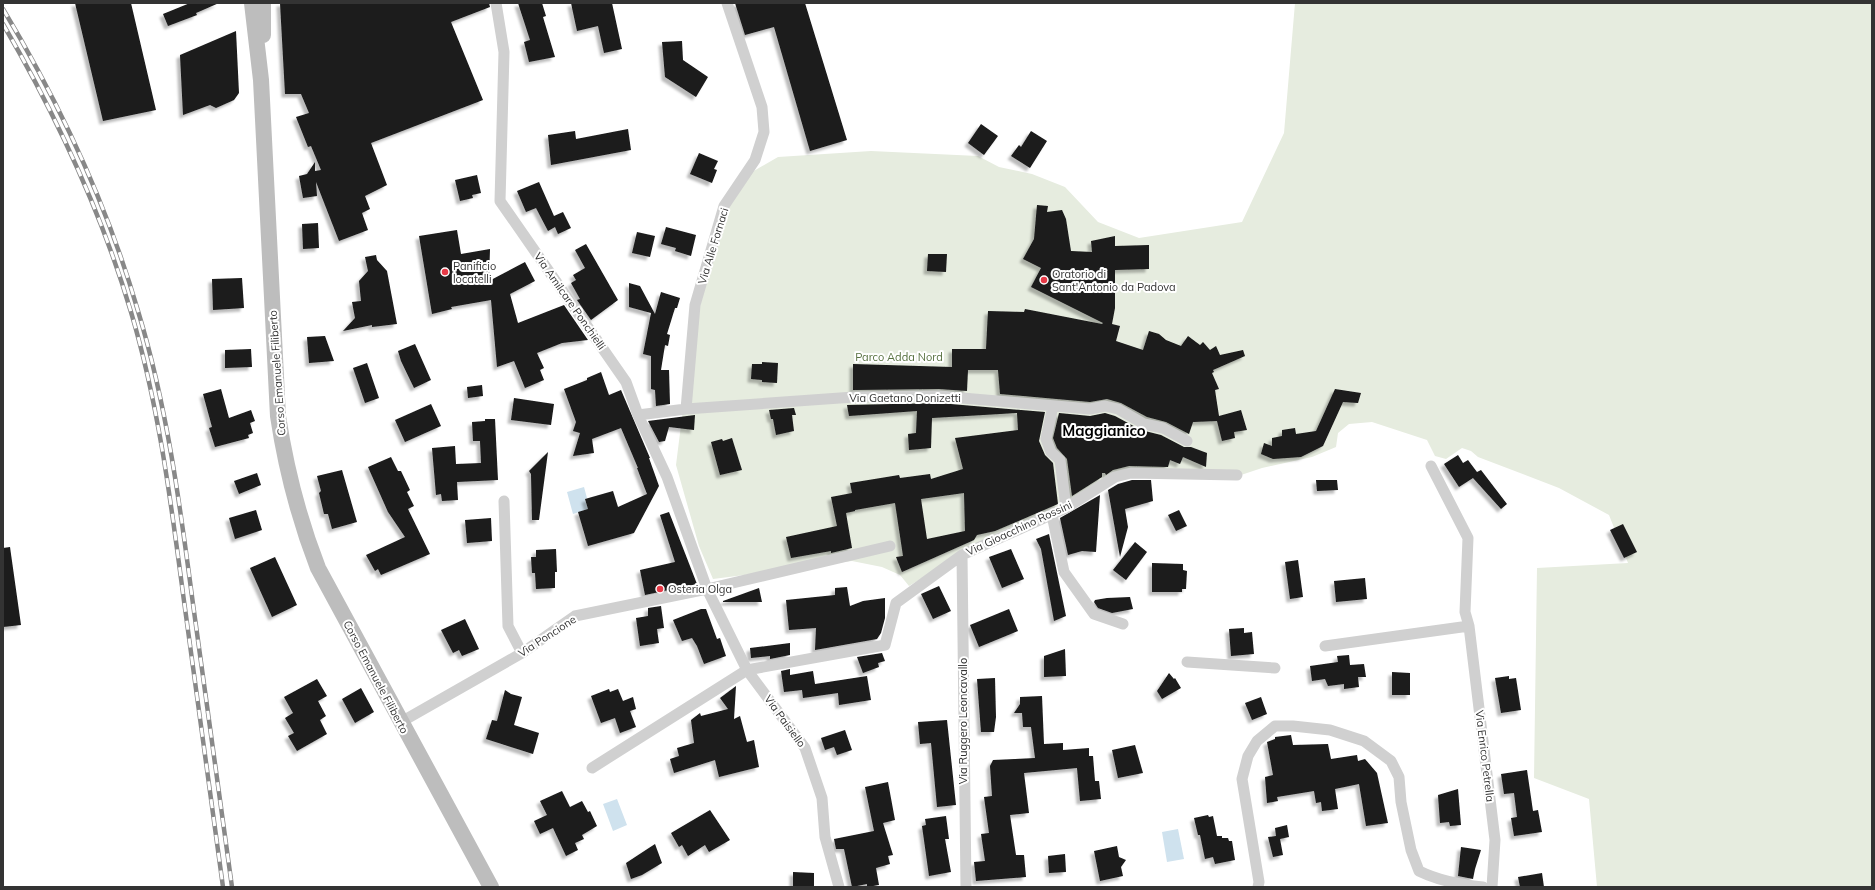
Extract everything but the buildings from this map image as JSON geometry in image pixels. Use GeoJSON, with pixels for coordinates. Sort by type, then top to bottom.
{"type":"FeatureCollection","features":[{"type":"Feature","properties":{"kind":"main road","name":"Corso Emanuele Filiberto"},"geometry":{"type":"LineString","coordinates":[[252,3],[261,80],[278,416],[285,460],[298,513],[318,568],[491,887]]}},
{"type":"Feature","properties":{"kind":"main road"},"geometry":{"type":"LineString","coordinates":[[261,80],[263,3]]}},
{"type":"Feature","properties":{"kind":"street","name":"Via Amilcare Ponchielli"},"geometry":{"type":"LineString","coordinates":[[496,3],[504,52],[500,201],[626,382],[638,415],[666,478],[707,589]]}},
{"type":"Feature","properties":{"kind":"street","name":"Via Alle Fornaci"},"geometry":{"type":"LineString","coordinates":[[686,409],[695,305],[724,206],[755,160],[764,132],[762,107],[727,3]]}},
{"type":"Feature","properties":{"kind":"street","name":"Via Gaetano Donizetti"},"geometry":{"type":"LineString","coordinates":[[686,409],[854,397],[939,396],[1090,409],[1105,406],[1118,409],[1144,424],[1164,428],[1187,441]]}},
{"type":"Feature","properties":{"kind":"street"},"geometry":{"type":"LineString","coordinates":[[1053,406],[1046,439],[1051,452],[1060,460],[1066,508]]}},
{"type":"Feature","properties":{"kind":"street"},"geometry":{"type":"LineString","coordinates":[[638,415],[686,409]]}},
{"type":"Feature","properties":{"kind":"street","name":"Via Enrico Petrella"},"geometry":{"type":"LineString","coordinates":[[1431,466],[1468,538],[1465,612],[1469,626],[1495,840],[1492,887]]}},
{"type":"Feature","properties":{"kind":"street","name":"Via Gioacchino Rossini"},"geometry":{"type":"LineString","coordinates":[[747,670],[885,645],[896,603],[962,555],[1066,508],[1115,477],[1132,473],[1237,475]]}},
{"type":"Feature","properties":{"kind":"street"},"geometry":{"type":"LineString","coordinates":[[504,501],[508,626],[522,653]]}},
{"type":"Feature","properties":{"kind":"street"},"geometry":{"type":"LineString","coordinates":[[1052,515],[1064,572],[1094,614],[1123,624]]}},
{"type":"Feature","properties":{"kind":"street","name":"Via Poncione"},"geometry":{"type":"LineString","coordinates":[[401,722],[522,653],[575,616],[707,589],[890,546]]}},
{"type":"Feature","properties":{"kind":"street","name":"Via Ruggero Leoncavallo"},"geometry":{"type":"LineString","coordinates":[[962,555],[966,887]]}},
{"type":"Feature","properties":{"kind":"street","name":"Via Paisiello"},"geometry":{"type":"LineString","coordinates":[[707,589],[747,670],[805,748],[822,798],[825,837],[839,887]]}},
{"type":"Feature","properties":{"kind":"street"},"geometry":{"type":"LineString","coordinates":[[1325,646],[1469,626]]}},
{"type":"Feature","properties":{"kind":"street"},"geometry":{"type":"LineString","coordinates":[[1187,662],[1275,668]]}},
{"type":"Feature","properties":{"kind":"street"},"geometry":{"type":"LineString","coordinates":[[592,768],[747,670]]}},
{"type":"Feature","properties":{"kind":"street"},"geometry":{"type":"LineString","coordinates":[[1258,887],[1259,882],[1242,779],[1248,756],[1257,741],[1275,726],[1293,726],[1330,730],[1364,741],[1391,761],[1399,777],[1401,802],[1411,850],[1419,872],[1430,877],[1483,887]]}},
{"type":"Feature","properties":{"kind":"green space","name":"Parco Adda Nord"},"geometry":{"type":"Polygon","coordinates":[[[1295,3],[1872,3],[1872,887],[1597,887],[1589,799],[1534,778],[1537,568],[1628,563],[1609,515],[1559,488],[1478,457],[1471,451],[1462,448],[1446,459],[1435,456],[1427,440],[1372,422],[1349,424],[1338,433],[1336,447],[1312,457],[1262,468],[1229,479],[1120,473],[1050,516],[932,572],[909,586],[900,575],[882,567],[852,561],[713,579],[699,546],[676,465],[685,393],[708,260],[729,203],[752,172],[778,157],[871,151],[978,156],[999,167],[1032,174],[1065,187],[1098,222],[1139,238],[1242,222],[1284,133],[1295,3]]]}},
{"type":"Feature","properties":{"kind":"water"},"geometry":{"type":"Polygon","coordinates":[[[584,487],[588,509],[573,514],[567,492],[584,487]]]}},
{"type":"Feature","properties":{"kind":"water"},"geometry":{"type":"Polygon","coordinates":[[[617,799],[627,825],[613,831],[603,804],[617,799]]]}},
{"type":"Feature","properties":{"kind":"water"},"geometry":{"type":"Polygon","coordinates":[[[1178,829],[1184,859],[1167,862],[1162,832],[1178,829]]]}},
{"type":"Feature","properties":{"kind":"railway"},"geometry":{"type":"LineString","coordinates":[[3,9],[63,118],[97,193],[126,271],[148,347],[165,419],[178,493],[232,887]]}},
{"type":"Feature","properties":{"kind":"railway"},"geometry":{"type":"LineString","coordinates":[[3,24],[41,93],[76,164],[106,237],[141,347],[157,419],[169,491],[223,887]]}},
{"type":"Feature","properties":{"kind":"place","name":"Panificio locatelli"},"geometry":{"type":"Point","coordinates":[445,272]}},
{"type":"Feature","properties":{"kind":"place","name":"Oratorio di Sant'Antonio da Padova"},"geometry":{"type":"Point","coordinates":[1044,280]}},
{"type":"Feature","properties":{"kind":"place","name":"Osteria Olga"},"geometry":{"type":"Point","coordinates":[660,589]}},
{"type":"Feature","properties":{"kind":"district","name":"Maggianico"},"geometry":{"type":"Point","coordinates":[1104,430]}}]}
